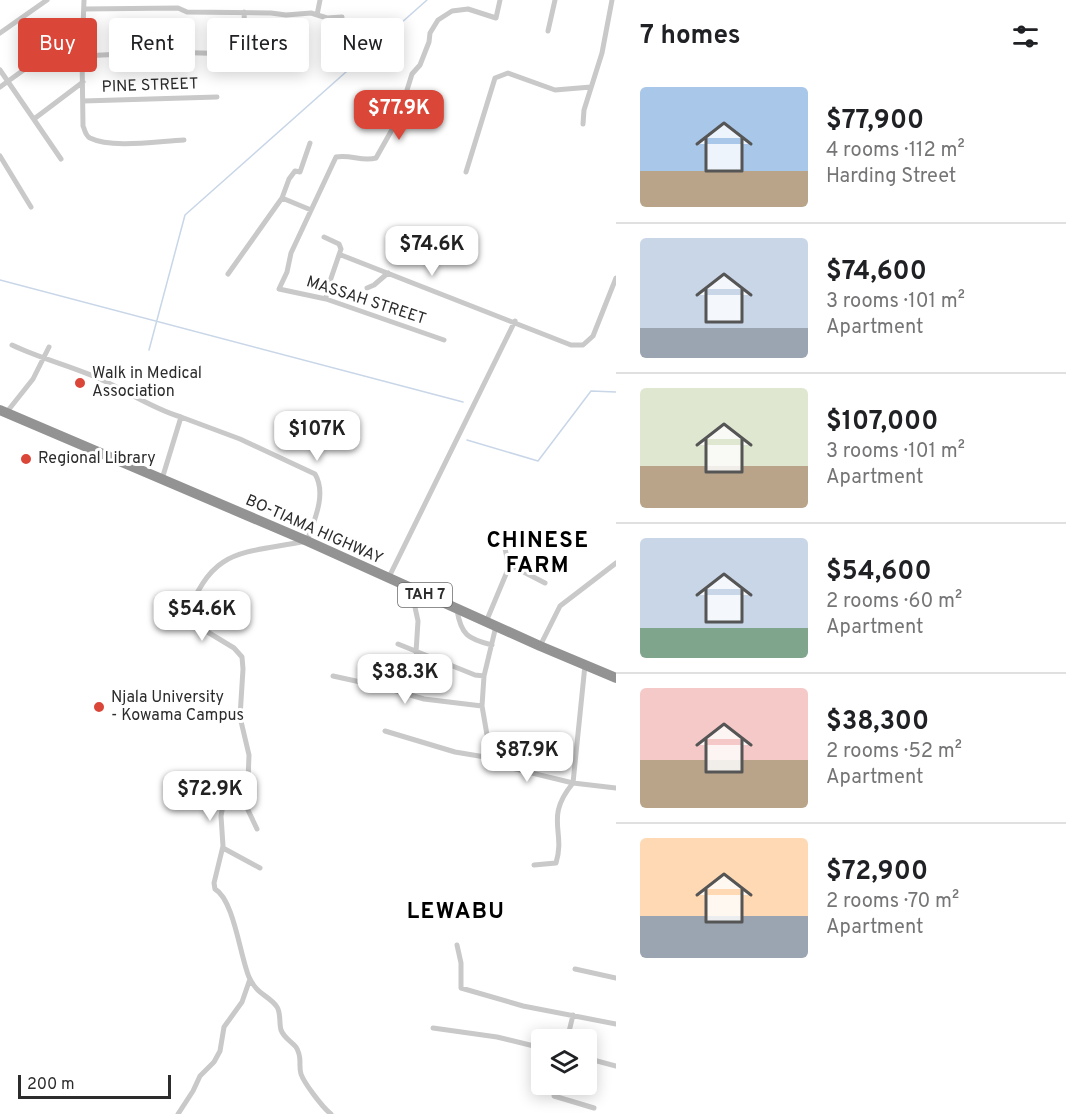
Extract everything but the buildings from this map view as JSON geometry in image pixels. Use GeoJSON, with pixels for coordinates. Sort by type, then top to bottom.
{"type":"FeatureCollection","features":[{"type":"Feature","properties":{"kind":"highway","name":"BO-TIAMA HIGHWAY"},"geometry":{"type":"LineString","coordinates":[[3,412],[307,541],[388,579],[616,678]]}},
{"type":"Feature","properties":{"kind":"street"},"geometry":{"type":"LineString","coordinates":[[0,33],[47,0]]}},
{"type":"Feature","properties":{"kind":"street"},"geometry":{"type":"LineString","coordinates":[[84,0],[84,18]]}},
{"type":"Feature","properties":{"kind":"street"},"geometry":{"type":"LineString","coordinates":[[317,15],[320,0]]}},
{"type":"Feature","properties":{"kind":"street"},"geometry":{"type":"LineString","coordinates":[[282,198],[311,210],[336,157],[344,155],[367,161],[376,158],[398,119],[412,74],[420,65],[430,33],[438,20],[452,11],[468,9],[496,18],[500,0]]}},
{"type":"Feature","properties":{"kind":"street"},"geometry":{"type":"LineString","coordinates":[[548,31],[555,0]]}},
{"type":"Feature","properties":{"kind":"street"},"geometry":{"type":"LineString","coordinates":[[583,124],[591,87],[602,53],[612,0]]}},
{"type":"Feature","properties":{"kind":"street"},"geometry":{"type":"LineString","coordinates":[[84,9],[178,8],[187,12],[286,15],[310,13],[342,17]]}},
{"type":"Feature","properties":{"kind":"street"},"geometry":{"type":"LineString","coordinates":[[244,12],[244,18]]}},
{"type":"Feature","properties":{"kind":"street"},"geometry":{"type":"LineString","coordinates":[[97,55],[164,52],[207,53]]}},
{"type":"Feature","properties":{"kind":"street"},"geometry":{"type":"LineString","coordinates":[[0,70],[61,159]]}},
{"type":"Feature","properties":{"kind":"street"},"geometry":{"type":"LineString","coordinates":[[0,87],[22,72]]}},
{"type":"Feature","properties":{"kind":"street"},"geometry":{"type":"LineString","coordinates":[[83,72],[83,126],[89,137],[110,143],[184,140]]}},
{"type":"Feature","properties":{"kind":"street"},"geometry":{"type":"LineString","coordinates":[[466,172],[495,78],[508,73],[555,90],[591,87]]}},
{"type":"Feature","properties":{"kind":"street"},"geometry":{"type":"LineString","coordinates":[[34,119],[83,82]]}},
{"type":"Feature","properties":{"kind":"street","name":"PINE STREET"},"geometry":{"type":"LineString","coordinates":[[83,101],[217,97]]}},
{"type":"Feature","properties":{"kind":"street"},"geometry":{"type":"LineString","coordinates":[[228,274],[282,198],[289,179],[295,171],[300,172],[310,143]]}},
{"type":"Feature","properties":{"kind":"street"},"geometry":{"type":"LineString","coordinates":[[0,156],[31,207]]}},
{"type":"Feature","properties":{"kind":"street","name":"MASSAH STREET"},"geometry":{"type":"LineString","coordinates":[[311,210],[291,253],[279,289],[326,299],[444,340]]}},
{"type":"Feature","properties":{"kind":"street"},"geometry":{"type":"LineString","coordinates":[[324,237],[339,244],[342,249],[336,260],[326,299]]}},
{"type":"Feature","properties":{"kind":"street"},"geometry":{"type":"LineString","coordinates":[[340,255],[515,321],[571,345],[587,343],[593,336],[616,278]]}},
{"type":"Feature","properties":{"kind":"street"},"geometry":{"type":"LineString","coordinates":[[366,288],[374,285],[388,273]]}},
{"type":"Feature","properties":{"kind":"street"},"geometry":{"type":"LineString","coordinates":[[374,285],[376,293]]}},
{"type":"Feature","properties":{"kind":"street"},"geometry":{"type":"LineString","coordinates":[[388,579],[515,321]]}},
{"type":"Feature","properties":{"kind":"street"},"geometry":{"type":"LineString","coordinates":[[12,345],[42,359],[101,380],[157,408],[240,439],[315,474],[320,482],[319,500],[307,541],[248,550],[230,556],[215,568],[200,586],[186,619],[234,648],[242,657],[240,717],[249,754],[247,804],[256,829]]}},
{"type":"Feature","properties":{"kind":"street"},"geometry":{"type":"LineString","coordinates":[[3,412],[33,379],[49,347]]}},
{"type":"Feature","properties":{"kind":"street"},"geometry":{"type":"LineString","coordinates":[[161,481],[181,417]]}},
{"type":"Feature","properties":{"kind":"street"},"geometry":{"type":"LineString","coordinates":[[491,758],[482,706],[484,676],[492,645],[491,624],[509,567],[504,544]]}},
{"type":"Feature","properties":{"kind":"street"},"geometry":{"type":"LineString","coordinates":[[540,646],[560,606],[616,563]]}},
{"type":"Feature","properties":{"kind":"street"},"geometry":{"type":"LineString","coordinates":[[509,567],[513,566],[545,583]]}},
{"type":"Feature","properties":{"kind":"street"},"geometry":{"type":"LineString","coordinates":[[411,589],[418,621],[416,652]]}},
{"type":"Feature","properties":{"kind":"street"},"geometry":{"type":"LineString","coordinates":[[457,608],[459,625],[471,640],[492,645]]}},
{"type":"Feature","properties":{"kind":"street"},"geometry":{"type":"LineString","coordinates":[[398,644],[484,676]]}},
{"type":"Feature","properties":{"kind":"street"},"geometry":{"type":"LineString","coordinates":[[534,865],[556,863],[556,816],[561,797],[573,783],[585,665]]}},
{"type":"Feature","properties":{"kind":"street"},"geometry":{"type":"LineString","coordinates":[[333,676],[424,699],[482,706]]}},
{"type":"Feature","properties":{"kind":"street"},"geometry":{"type":"LineString","coordinates":[[385,731],[455,752],[491,758],[507,767],[573,783],[616,787]]}},
{"type":"Feature","properties":{"kind":"street"},"geometry":{"type":"LineString","coordinates":[[247,804],[223,805],[221,816],[223,848],[214,883],[215,889],[226,900],[232,915],[233,926],[250,979],[260,994],[277,1007],[285,1037],[295,1046],[302,1060],[301,1073],[324,1108],[331,1114]]}},
{"type":"Feature","properties":{"kind":"street"},"geometry":{"type":"LineString","coordinates":[[223,848],[260,868]]}},
{"type":"Feature","properties":{"kind":"street"},"geometry":{"type":"LineString","coordinates":[[457,945],[461,963],[461,988],[494,999],[616,1024]]}},
{"type":"Feature","properties":{"kind":"street"},"geometry":{"type":"LineString","coordinates":[[575,969],[616,978]]}},
{"type":"Feature","properties":{"kind":"street"},"geometry":{"type":"LineString","coordinates":[[178,1114],[200,1076],[214,1062],[220,1051],[224,1027],[242,1002],[250,979]]}},
{"type":"Feature","properties":{"kind":"street"},"geometry":{"type":"LineString","coordinates":[[570,1029],[573,1015]]}},
{"type":"Feature","properties":{"kind":"street"},"geometry":{"type":"LineString","coordinates":[[433,1028],[497,1037],[531,1045]]}},
{"type":"Feature","properties":{"kind":"street"},"geometry":{"type":"LineString","coordinates":[[597,1062],[616,1066]]}},
{"type":"Feature","properties":{"kind":"street"},"geometry":{"type":"LineString","coordinates":[[554,1095],[594,1108]]}},
{"type":"Feature","properties":{"kind":"waterway"},"geometry":{"type":"LineString","coordinates":[[149,350],[185,215],[427,0]]}},
{"type":"Feature","properties":{"kind":"waterway"},"geometry":{"type":"LineString","coordinates":[[0,280],[463,402]]}},
{"type":"Feature","properties":{"kind":"waterway"},"geometry":{"type":"LineString","coordinates":[[467,440],[538,461],[591,391],[616,392]]}},
{"type":"Feature","properties":{"kind":"place","name":"Walk in Medical Association"},"geometry":{"type":"Point","coordinates":[80,383]}},
{"type":"Feature","properties":{"kind":"place","name":"Regional Library"},"geometry":{"type":"Point","coordinates":[26,459]}},
{"type":"Feature","properties":{"kind":"place","name":"Njala University - Kowama Campus"},"geometry":{"type":"Point","coordinates":[99,707]}},
{"type":"Feature","properties":{"kind":"district","name":"CHINESE FARM"},"geometry":{"type":"Point","coordinates":[538,554]}},
{"type":"Feature","properties":{"kind":"district","name":"LEWABU"},"geometry":{"type":"Point","coordinates":[456,912]}}]}
